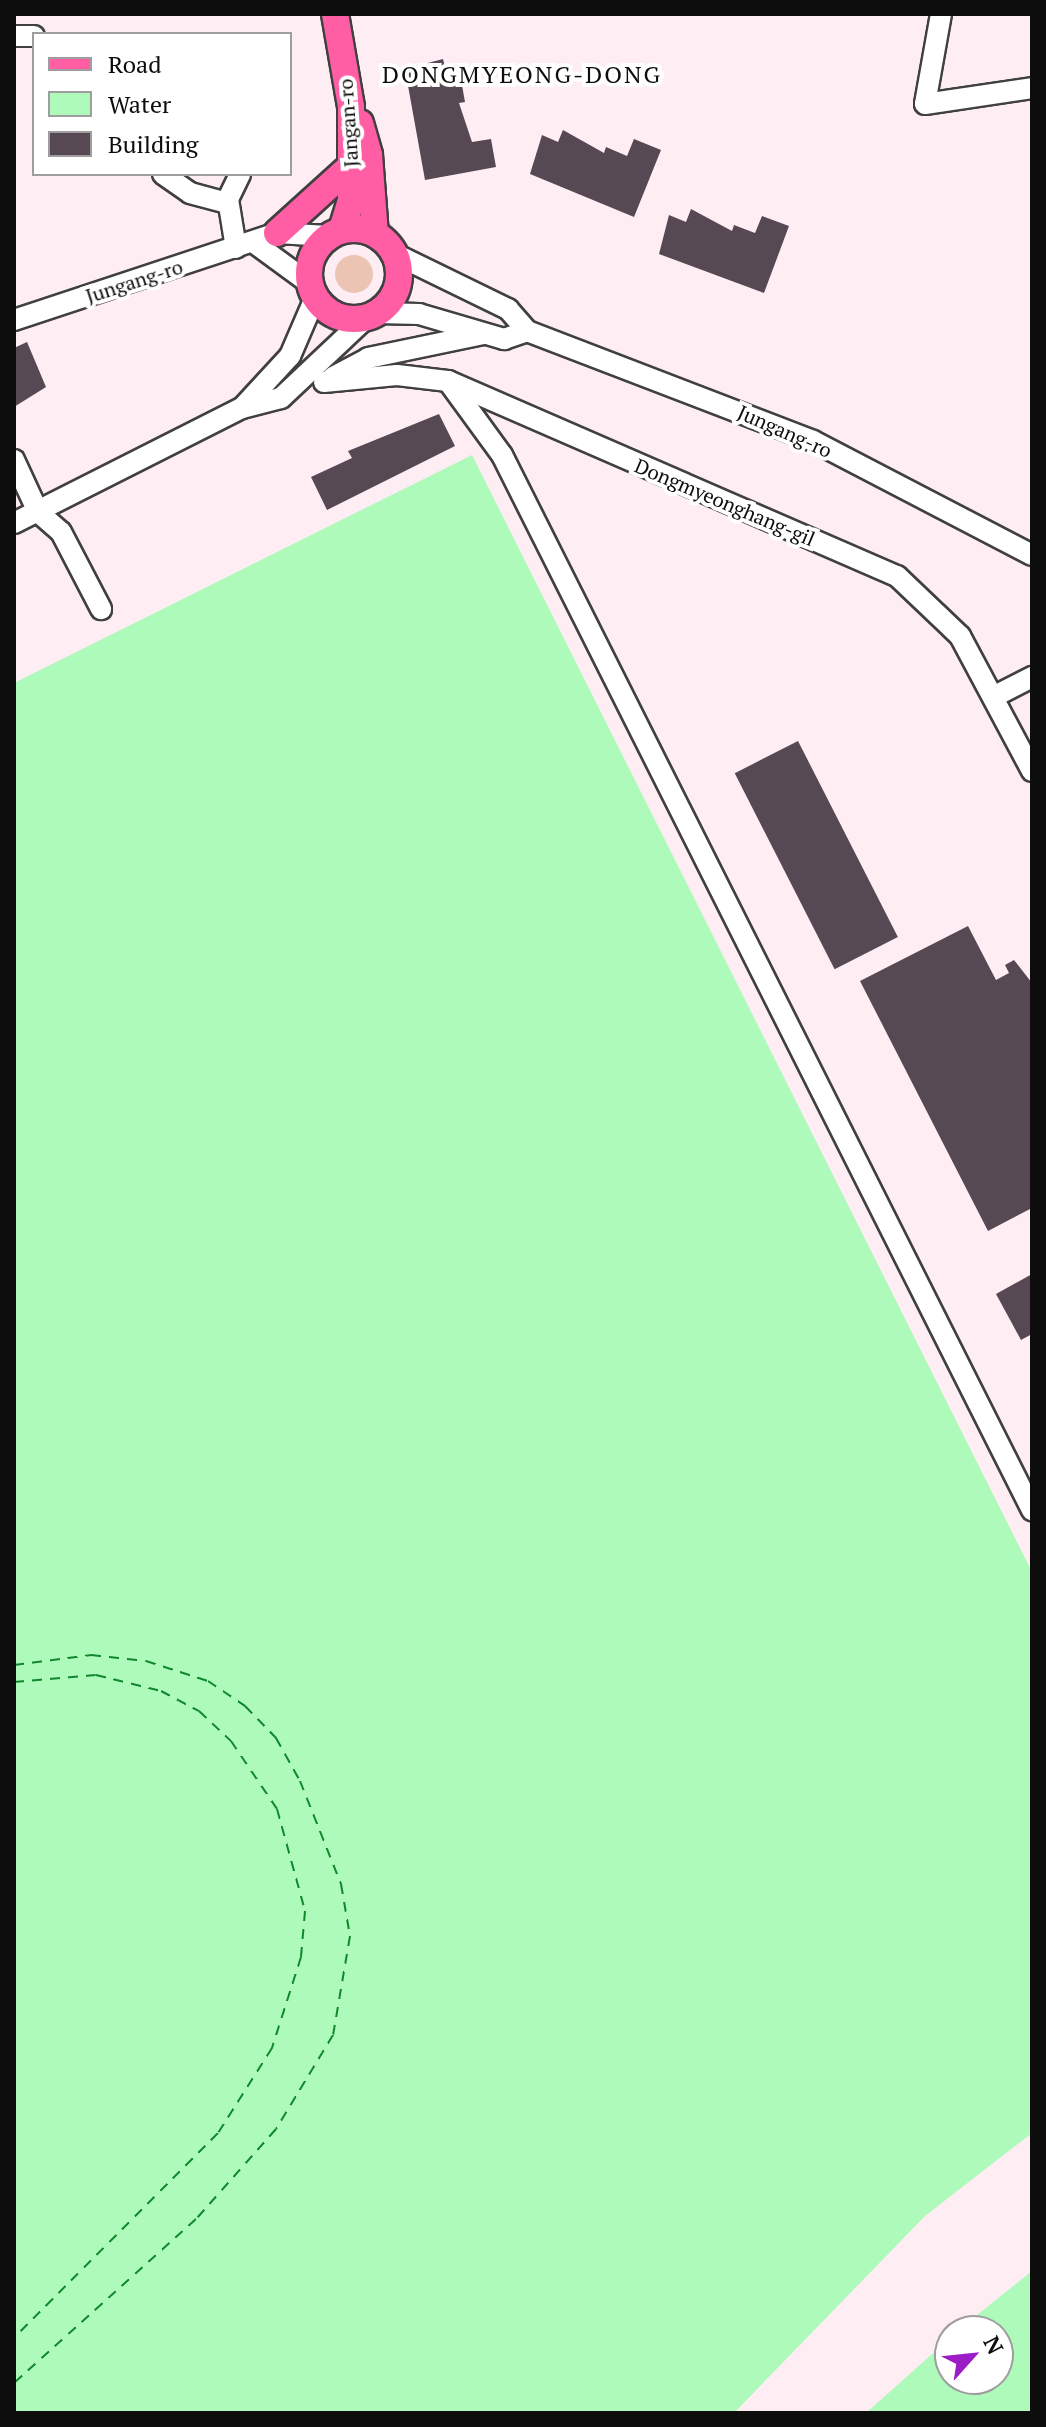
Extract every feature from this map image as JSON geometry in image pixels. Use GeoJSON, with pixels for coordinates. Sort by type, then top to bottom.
{"type":"FeatureCollection","features":[{"type":"Feature","properties":{"kind":"main road","name":"Jangan-ro"},"geometry":{"type":"LineString","coordinates":[[335,14],[351,107],[350,215],[335,233]]}},
{"type":"Feature","properties":{"kind":"main road"},"geometry":{"type":"LineString","coordinates":[[351,107],[369,155],[375,234],[395,254],[399,280],[372,316],[338,317],[312,291],[309,266],[335,233],[375,234]]}},
{"type":"Feature","properties":{"kind":"main road"},"geometry":{"type":"LineString","coordinates":[[256,241],[351,166]]}},
{"type":"Feature","properties":{"kind":"street"},"geometry":{"type":"LineString","coordinates":[[941,14],[925,104],[1032,88]]}},
{"type":"Feature","properties":{"kind":"street"},"geometry":{"type":"LineString","coordinates":[[166,176],[190,193],[228,203],[256,241],[312,291],[290,356],[242,408]]}},
{"type":"Feature","properties":{"kind":"street"},"geometry":{"type":"LineString","coordinates":[[228,203],[239,176]]}},
{"type":"Feature","properties":{"kind":"street"},"geometry":{"type":"LineString","coordinates":[[256,241],[335,233]]}},
{"type":"Feature","properties":{"kind":"street","name":"Jungang-ro"},"geometry":{"type":"LineString","coordinates":[[14,320],[256,241]]}},
{"type":"Feature","properties":{"kind":"street"},"geometry":{"type":"LineString","coordinates":[[281,398],[372,316],[419,314],[504,339],[527,331],[508,309],[395,254]]}},
{"type":"Feature","properties":{"kind":"street","name":"Jungang-ro"},"geometry":{"type":"LineString","coordinates":[[527,331],[813,441],[1032,555]]}},
{"type":"Feature","properties":{"kind":"street"},"geometry":{"type":"LineString","coordinates":[[14,523],[242,408],[324,382],[368,358],[484,334]]}},
{"type":"Feature","properties":{"kind":"street","name":"Dongmyeonghang-gil"},"geometry":{"type":"LineString","coordinates":[[324,382],[397,375],[448,381],[897,576],[960,636],[995,696],[1032,771]]}},
{"type":"Feature","properties":{"kind":"street"},"geometry":{"type":"LineString","coordinates":[[448,381],[502,455],[1032,1510]]}},
{"type":"Feature","properties":{"kind":"street"},"geometry":{"type":"LineString","coordinates":[[14,460],[38,512],[61,532],[101,609]]}},
{"type":"Feature","properties":{"kind":"street"},"geometry":{"type":"LineString","coordinates":[[995,696],[1032,677]]}},
{"type":"Feature","properties":{"kind":"shaded area"},"geometry":{"type":"Polygon","coordinates":[[[354,255],[368,260],[373,274],[368,288],[354,293],[340,288],[335,274],[340,260],[354,255]]]}},
{"type":"Feature","properties":{"kind":"water"},"geometry":{"type":"Polygon","coordinates":[[[472,455],[1032,1572],[1032,2133],[925,2216],[734,2413],[14,2413],[14,683],[472,455]]]}},
{"type":"Feature","properties":{"kind":"water"},"geometry":{"type":"Polygon","coordinates":[[[1032,2271],[1032,2413],[866,2413],[934,2352],[934,2395],[1014,2395],[1014,2315],[977,2315],[1032,2271]]]}},
{"type":"Feature","properties":{"kind":"building"},"geometry":{"type":"Polygon","coordinates":[[[443,59],[447,76],[460,74],[465,102],[459,103],[472,142],[491,139],[496,167],[425,180],[405,69],[443,59]]]}},
{"type":"Feature","properties":{"kind":"building"},"geometry":{"type":"Polygon","coordinates":[[[563,130],[604,153],[606,147],[627,156],[634,139],[661,150],[634,217],[530,174],[542,135],[558,142],[563,130]]]}},
{"type":"Feature","properties":{"kind":"building"},"geometry":{"type":"Polygon","coordinates":[[[691,209],[732,231],[734,225],[755,233],[762,216],[789,226],[764,293],[659,254],[669,215],[686,222],[691,209]]]}},
{"type":"Feature","properties":{"kind":"building"},"geometry":{"type":"Polygon","coordinates":[[[27,342],[46,387],[14,407],[14,348],[27,342]]]}},
{"type":"Feature","properties":{"kind":"building"},"geometry":{"type":"Polygon","coordinates":[[[439,414],[455,446],[327,510],[311,477],[352,458],[348,451],[439,414]]]}},
{"type":"Feature","properties":{"kind":"building"},"geometry":{"type":"Polygon","coordinates":[[[798,741],[898,937],[835,969],[735,773],[798,741]]]}},
{"type":"Feature","properties":{"kind":"building"},"geometry":{"type":"Polygon","coordinates":[[[968,926],[996,980],[1009,973],[1005,965],[1014,960],[1032,983],[1032,1208],[988,1231],[860,981],[968,926]]]}},
{"type":"Feature","properties":{"kind":"building"},"geometry":{"type":"Polygon","coordinates":[[[1032,1274],[1032,1334],[1021,1340],[996,1294],[1032,1274]]]}},
{"type":"Feature","properties":{"kind":"ferry route"},"geometry":{"type":"LineString","coordinates":[[14,1665],[91,1655],[146,1661],[208,1681],[245,1706],[276,1738],[300,1781],[341,1884],[350,1936],[333,2035],[276,2129],[196,2219],[14,2383]]}},
{"type":"Feature","properties":{"kind":"ferry route"},"geometry":{"type":"LineString","coordinates":[[14,1682],[96,1675],[161,1691],[199,1711],[231,1741],[277,1809],[305,1911],[301,1957],[272,2048],[218,2133],[14,2338]]}},
{"type":"Feature","properties":{"kind":"district","name":"DONGMYEONG-DONG"},"geometry":{"type":"Point","coordinates":[522,75]}}]}
